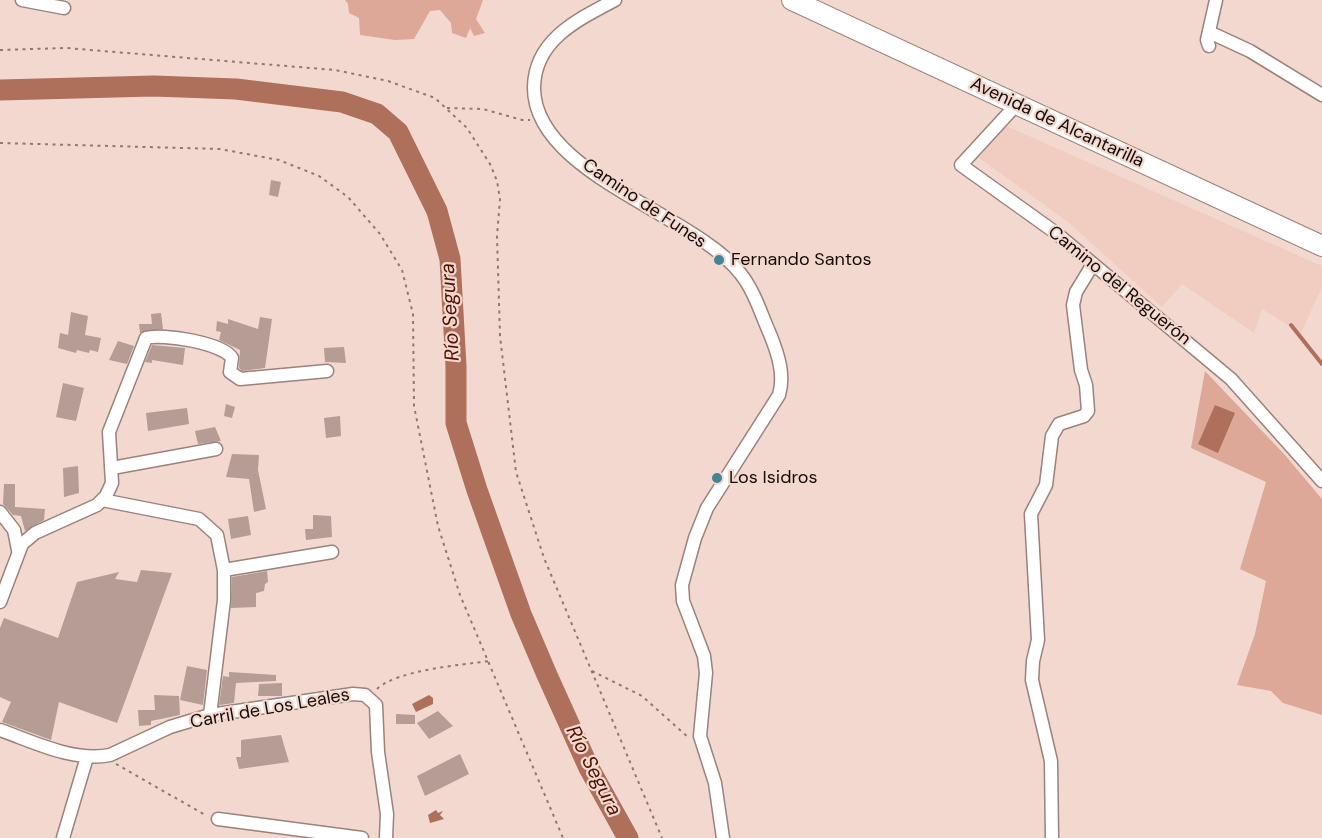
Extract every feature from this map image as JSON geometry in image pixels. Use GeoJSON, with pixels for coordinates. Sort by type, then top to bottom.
{"type":"FeatureCollection","features":[{"type":"Feature","properties":{"kind":"main road","name":"Avenida de Alcantarilla"},"geometry":{"type":"LineString","coordinates":[[792,0],[1322,246]]}},
{"type":"Feature","properties":{"kind":"street"},"geometry":{"type":"LineString","coordinates":[[22,0],[64,8]]}},
{"type":"Feature","properties":{"kind":"street","name":"Camino de Funes"},"geometry":{"type":"LineString","coordinates":[[615,0],[593,12],[544,49],[535,73],[534,96],[543,119],[558,141],[584,167],[671,220],[740,273],[759,308],[781,368],[783,383],[779,395],[720,485],[695,538],[686,568],[683,602],[704,656],[706,674],[700,715],[701,741],[715,783],[723,838]]}},
{"type":"Feature","properties":{"kind":"street"},"geometry":{"type":"LineString","coordinates":[[1209,46],[1209,32],[1216,0]]}},
{"type":"Feature","properties":{"kind":"street"},"geometry":{"type":"LineString","coordinates":[[1209,32],[1250,51],[1322,94]]}},
{"type":"Feature","properties":{"kind":"street","name":"Camino del Reguerón"},"geometry":{"type":"LineString","coordinates":[[1017,104],[961,165],[1056,233],[1232,379],[1322,481]]}},
{"type":"Feature","properties":{"kind":"street"},"geometry":{"type":"LineString","coordinates":[[1052,838],[1051,761],[1032,680],[1033,661],[1038,640],[1031,514],[1046,485],[1052,436],[1059,424],[1084,416],[1088,411],[1086,385],[1081,370],[1072,305],[1076,292],[1093,264]]}},
{"type":"Feature","properties":{"kind":"street"},"geometry":{"type":"LineString","coordinates":[[0,602],[18,550],[35,534],[102,500],[112,483],[109,432],[148,337],[183,339],[224,350],[232,358],[230,372],[240,379],[265,379],[327,371]]}},
{"type":"Feature","properties":{"kind":"street"},"geometry":{"type":"LineString","coordinates":[[112,468],[216,449]]}},
{"type":"Feature","properties":{"kind":"street"},"geometry":{"type":"LineString","coordinates":[[102,500],[199,519],[218,535],[224,570],[224,600],[210,715]]}},
{"type":"Feature","properties":{"kind":"street"},"geometry":{"type":"LineString","coordinates":[[0,512],[14,530],[18,550]]}},
{"type":"Feature","properties":{"kind":"street"},"geometry":{"type":"LineString","coordinates":[[224,570],[332,552]]}},
{"type":"Feature","properties":{"kind":"street","name":"Carril de Los Leales"},"geometry":{"type":"LineString","coordinates":[[0,730],[87,757],[103,756],[170,728],[210,715],[353,694],[370,697],[376,705],[378,752],[387,814],[386,838]]}},
{"type":"Feature","properties":{"kind":"street"},"geometry":{"type":"LineString","coordinates":[[63,838],[87,757]]}},
{"type":"Feature","properties":{"kind":"street"},"geometry":{"type":"LineString","coordinates":[[218,819],[362,838]]}},
{"type":"Feature","properties":{"kind":"path"},"geometry":{"type":"LineString","coordinates":[[0,50],[66,48],[335,70],[413,89],[435,98],[467,128],[480,146],[497,181],[500,198],[497,236],[500,336],[516,472],[544,558],[662,838]]}},
{"type":"Feature","properties":{"kind":"path"},"geometry":{"type":"LineString","coordinates":[[447,108],[483,109],[522,120],[543,119]]}},
{"type":"Feature","properties":{"kind":"path"},"geometry":{"type":"LineString","coordinates":[[0,143],[220,149],[279,160],[319,176],[348,197],[380,234],[402,270],[413,314],[414,406],[438,526],[460,595],[563,838]]}},
{"type":"Feature","properties":{"kind":"path"},"geometry":{"type":"LineString","coordinates":[[370,697],[378,686],[400,678],[435,668],[489,661]]}},
{"type":"Feature","properties":{"kind":"path"},"geometry":{"type":"LineString","coordinates":[[592,671],[642,696],[684,735],[701,741]]}},
{"type":"Feature","properties":{"kind":"path"},"geometry":{"type":"LineString","coordinates":[[103,756],[197,813],[218,819]]}},
{"type":"Feature","properties":{"kind":"shaded area"},"geometry":{"type":"Polygon","coordinates":[[[345,0],[483,0],[476,19],[485,33],[474,36],[470,28],[466,38],[452,33],[451,23],[440,10],[430,11],[414,39],[395,40],[360,35],[359,18],[349,13],[345,0]]]}},
{"type":"Feature","properties":{"kind":"shaded area"},"geometry":{"type":"Polygon","coordinates":[[[1004,125],[1322,266],[1322,287],[1301,333],[1262,309],[1254,333],[1182,284],[1162,307],[1067,221],[979,158],[1004,125]]]}},
{"type":"Feature","properties":{"kind":"shaded area"},"geometry":{"type":"Polygon","coordinates":[[[1205,371],[1284,454],[1322,499],[1322,715],[1283,703],[1271,691],[1237,685],[1255,634],[1266,581],[1240,569],[1266,482],[1191,448],[1205,371]]]}},
{"type":"Feature","properties":{"kind":"shaded area"},"geometry":{"type":"Polygon","coordinates":[[[1215,405],[1235,413],[1218,453],[1198,444],[1215,405]]]}},
{"type":"Feature","properties":{"kind":"shaded area"},"geometry":{"type":"Polygon","coordinates":[[[429,695],[433,698],[433,704],[416,712],[412,704],[429,695]]]}},
{"type":"Feature","properties":{"kind":"shaded area"},"geometry":{"type":"Polygon","coordinates":[[[436,810],[438,813],[443,811],[440,815],[444,819],[430,823],[428,815],[436,810]]]}},
{"type":"Feature","properties":{"kind":"building"},"geometry":{"type":"Polygon","coordinates":[[[271,180],[281,182],[278,197],[269,195],[271,180]]]}},
{"type":"Feature","properties":{"kind":"building"},"geometry":{"type":"Polygon","coordinates":[[[71,312],[88,316],[85,335],[101,338],[98,352],[90,350],[89,353],[77,350],[76,353],[58,348],[60,333],[68,335],[71,312]]]}},
{"type":"Feature","properties":{"kind":"building"},"geometry":{"type":"Polygon","coordinates":[[[161,313],[163,329],[140,333],[139,324],[152,324],[151,314],[161,313]]]}},
{"type":"Feature","properties":{"kind":"building"},"geometry":{"type":"Polygon","coordinates":[[[260,317],[272,319],[265,368],[242,371],[239,368],[240,350],[219,340],[221,332],[216,331],[217,321],[228,324],[228,319],[258,329],[260,317]]]}},
{"type":"Feature","properties":{"kind":"building"},"geometry":{"type":"Polygon","coordinates":[[[118,341],[134,346],[127,364],[109,360],[118,341]]]}},
{"type":"Feature","properties":{"kind":"building"},"geometry":{"type":"Polygon","coordinates":[[[152,345],[185,348],[183,365],[152,360],[152,363],[145,362],[152,345]]]}},
{"type":"Feature","properties":{"kind":"building"},"geometry":{"type":"Polygon","coordinates":[[[344,347],[346,363],[325,362],[324,348],[344,347]]]}},
{"type":"Feature","properties":{"kind":"building"},"geometry":{"type":"Polygon","coordinates":[[[63,383],[84,388],[76,421],[56,417],[63,383]]]}},
{"type":"Feature","properties":{"kind":"building"},"geometry":{"type":"Polygon","coordinates":[[[226,404],[235,407],[232,418],[224,416],[226,404]]]}},
{"type":"Feature","properties":{"kind":"building"},"geometry":{"type":"Polygon","coordinates":[[[187,408],[189,424],[148,431],[146,413],[187,408]]]}},
{"type":"Feature","properties":{"kind":"building"},"geometry":{"type":"Polygon","coordinates":[[[340,416],[341,436],[326,438],[324,418],[340,416]]]}},
{"type":"Feature","properties":{"kind":"building"},"geometry":{"type":"Polygon","coordinates":[[[215,427],[221,441],[198,444],[195,431],[215,427]]]}},
{"type":"Feature","properties":{"kind":"building"},"geometry":{"type":"Polygon","coordinates":[[[232,454],[259,455],[258,470],[266,509],[254,512],[249,479],[226,477],[232,454]]]}},
{"type":"Feature","properties":{"kind":"building"},"geometry":{"type":"Polygon","coordinates":[[[78,466],[79,493],[64,497],[63,468],[78,466]]]}},
{"type":"Feature","properties":{"kind":"building"},"geometry":{"type":"Polygon","coordinates":[[[4,484],[15,484],[15,507],[45,509],[44,520],[25,531],[21,516],[13,515],[3,504],[4,484]]]}},
{"type":"Feature","properties":{"kind":"building"},"geometry":{"type":"Polygon","coordinates":[[[313,515],[331,516],[332,537],[306,540],[305,529],[313,529],[313,515]]]}},
{"type":"Feature","properties":{"kind":"building"},"geometry":{"type":"Polygon","coordinates":[[[248,516],[251,535],[231,539],[228,519],[248,516]]]}},
{"type":"Feature","properties":{"kind":"building"},"geometry":{"type":"Polygon","coordinates":[[[141,570],[172,573],[117,723],[59,702],[51,740],[2,722],[11,702],[0,697],[0,628],[4,618],[58,638],[77,582],[119,572],[115,579],[137,582],[141,570]]]}},
{"type":"Feature","properties":{"kind":"building"},"geometry":{"type":"Polygon","coordinates":[[[267,571],[268,582],[265,584],[264,591],[256,593],[256,607],[231,608],[232,577],[267,571]]]}},
{"type":"Feature","properties":{"kind":"building"},"geometry":{"type":"Polygon","coordinates":[[[187,666],[207,670],[203,705],[180,700],[187,666]]]}},
{"type":"Feature","properties":{"kind":"building"},"geometry":{"type":"Polygon","coordinates":[[[229,672],[276,675],[276,681],[236,683],[234,703],[219,705],[223,676],[229,677],[229,672]]]}},
{"type":"Feature","properties":{"kind":"building"},"geometry":{"type":"Polygon","coordinates":[[[282,683],[282,696],[258,696],[259,684],[282,683]]]}},
{"type":"Feature","properties":{"kind":"building"},"geometry":{"type":"Polygon","coordinates":[[[154,695],[179,696],[180,715],[151,721],[151,725],[139,726],[138,710],[155,710],[154,695]]]}},
{"type":"Feature","properties":{"kind":"building"},"geometry":{"type":"Polygon","coordinates":[[[438,711],[453,726],[429,739],[417,723],[438,711]]]}},
{"type":"Feature","properties":{"kind":"building"},"geometry":{"type":"Polygon","coordinates":[[[396,714],[415,715],[415,724],[396,724],[396,714]]]}},
{"type":"Feature","properties":{"kind":"building"},"geometry":{"type":"Polygon","coordinates":[[[281,735],[289,762],[239,769],[236,757],[241,757],[241,740],[281,735]]]}},
{"type":"Feature","properties":{"kind":"building"},"geometry":{"type":"Polygon","coordinates":[[[460,754],[469,774],[425,796],[417,776],[460,754]]]}},
{"type":"Feature","properties":{"kind":"waterway","name":"Río Segura"},"geometry":{"type":"LineString","coordinates":[[0,90],[154,86],[236,89],[342,102],[377,114],[398,132],[437,211],[450,259],[456,366],[456,423],[477,490],[521,614],[547,675],[589,768],[628,838]]}},
{"type":"Feature","properties":{"kind":"waterway"},"geometry":{"type":"LineString","coordinates":[[1291,325],[1322,364]]}},
{"type":"Feature","properties":{"kind":"place","name":"Fernando Santos"},"geometry":{"type":"Point","coordinates":[719,260]}},
{"type":"Feature","properties":{"kind":"place","name":"Los Isidros"},"geometry":{"type":"Point","coordinates":[717,478]}}]}
